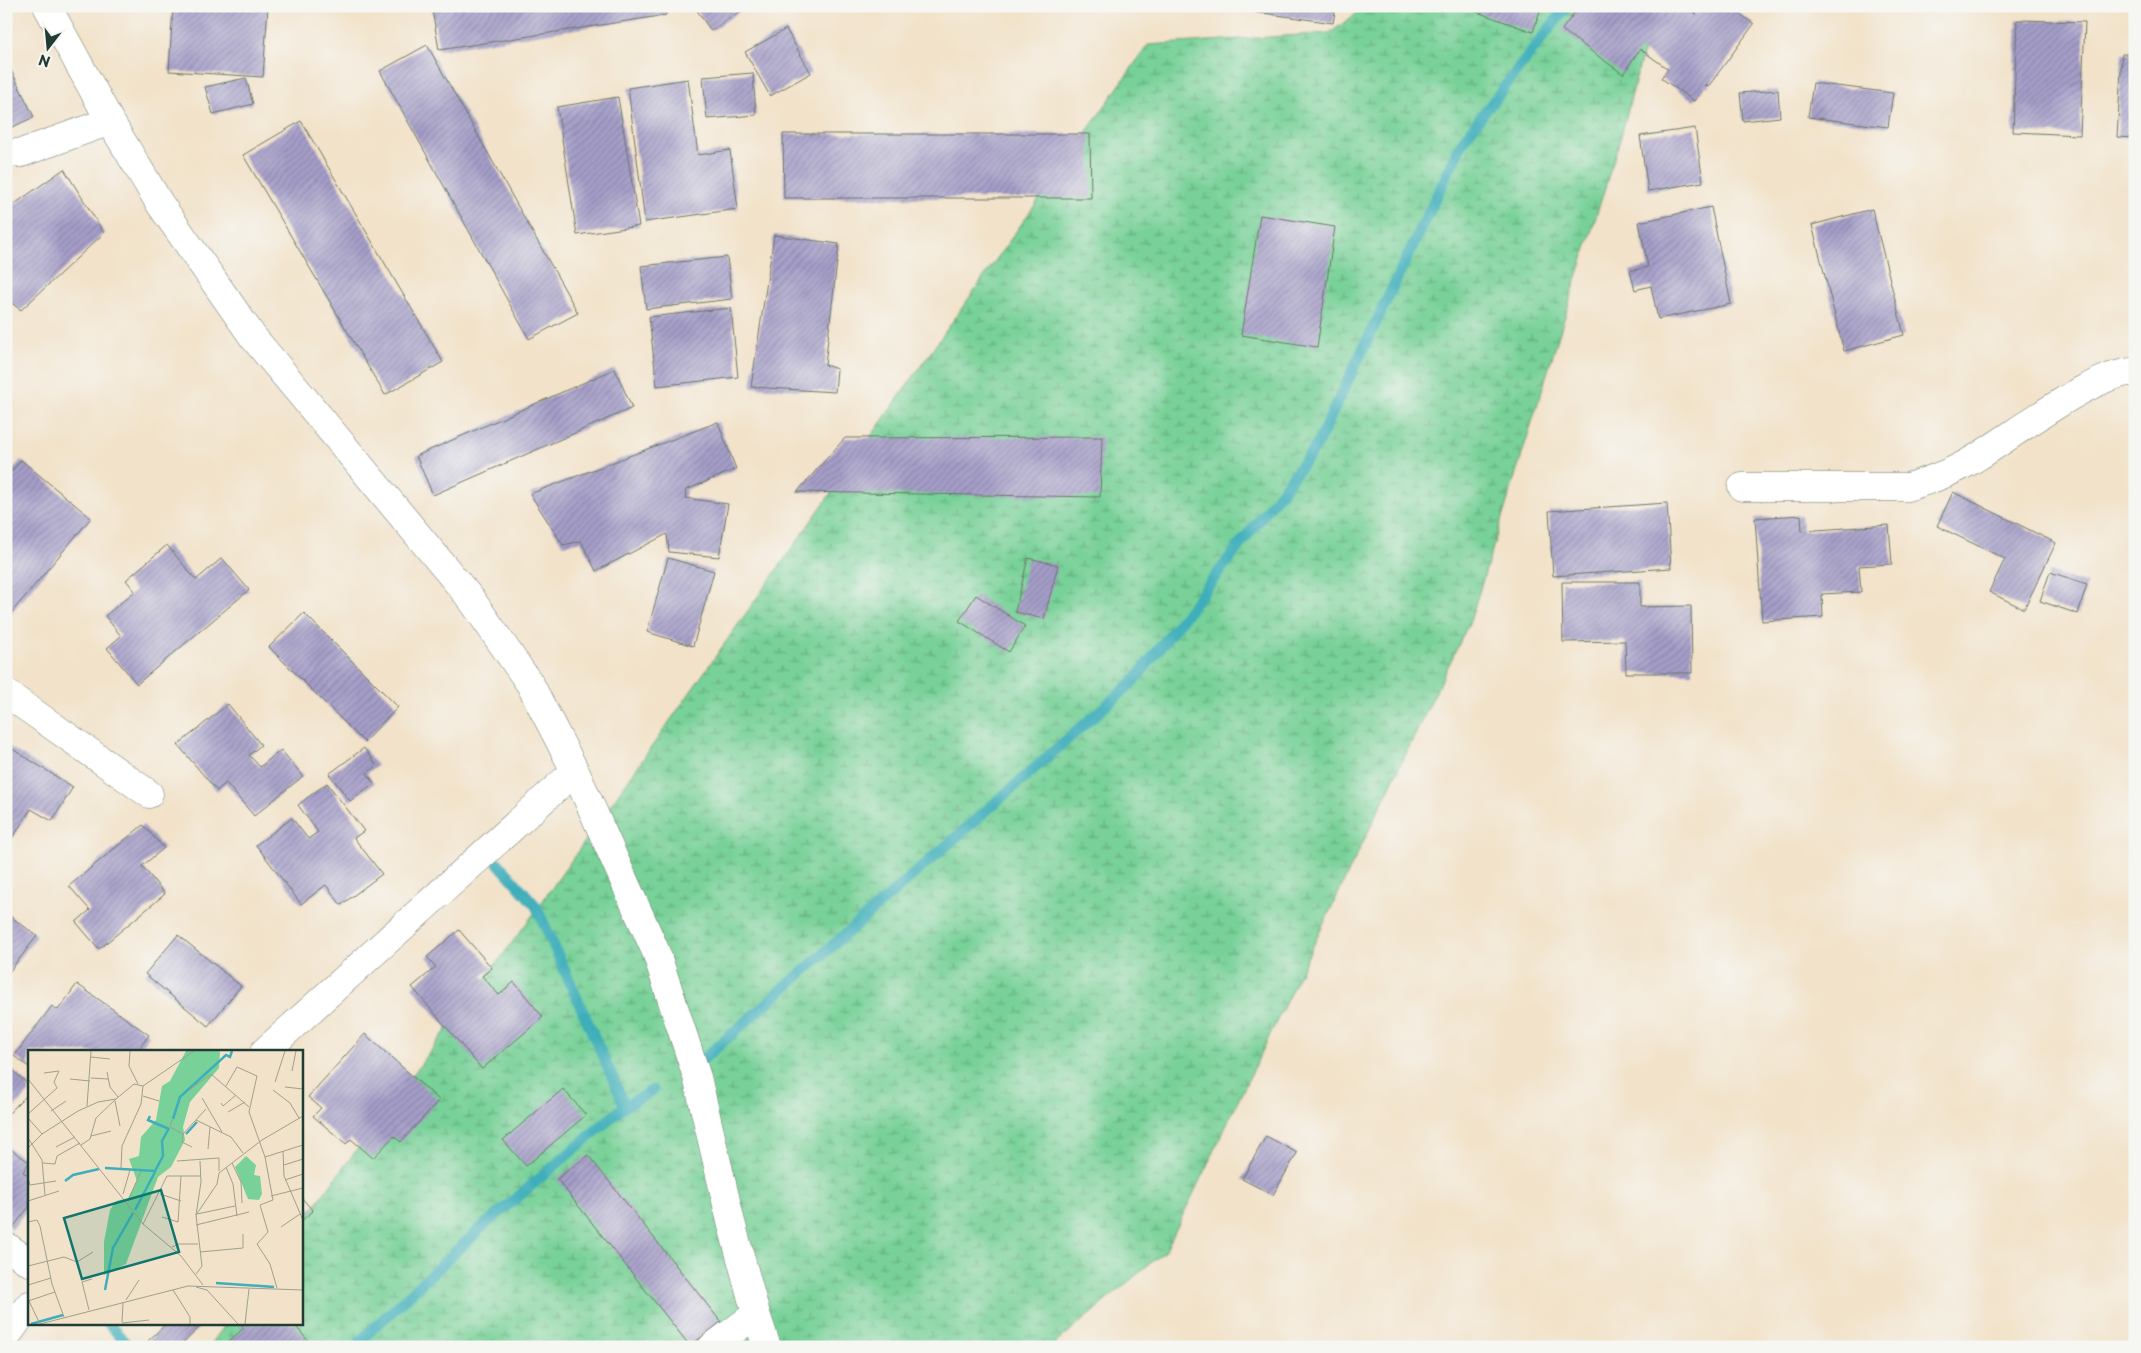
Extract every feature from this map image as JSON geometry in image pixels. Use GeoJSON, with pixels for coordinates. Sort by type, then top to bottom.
{"type":"FeatureCollection","features":[{"type":"Feature","properties":{"kind":"street"},"geometry":{"type":"LineString","coordinates":[[47,6],[110,121],[160,204],[254,337],[342,446],[471,599],[530,684],[575,771],[656,952],[697,1077],[732,1222],[756,1314],[767,1347]]}},
{"type":"Feature","properties":{"kind":"street"},"geometry":{"type":"LineString","coordinates":[[6,153],[21,153],[110,121]]}},
{"type":"Feature","properties":{"kind":"street"},"geometry":{"type":"LineString","coordinates":[[1742,487],[1907,487],[1924,482],[1972,460],[2090,385],[2125,371],[2135,372]]}},
{"type":"Feature","properties":{"kind":"street"},"geometry":{"type":"LineString","coordinates":[[6,693],[149,794]]}},
{"type":"Feature","properties":{"kind":"street"},"geometry":{"type":"LineString","coordinates":[[266,1050],[575,771]]}},
{"type":"Feature","properties":{"kind":"street"},"geometry":{"type":"LineString","coordinates":[[6,1246],[28,1261]]}},
{"type":"Feature","properties":{"kind":"street"},"geometry":{"type":"LineString","coordinates":[[6,1337],[28,1306]]}},
{"type":"Feature","properties":{"kind":"street"},"geometry":{"type":"LineString","coordinates":[[712,1347],[756,1314]]}},
{"type":"Feature","properties":{"kind":"green space"},"geometry":{"type":"Polygon","coordinates":[[[1367,6],[1655,6],[1621,136],[1470,621],[1166,1250],[1051,1347],[209,1347],[225,1326],[302,1326],[302,1223],[532,916],[1148,45],[1330,33],[1367,6]]]}},
{"type":"Feature","properties":{"kind":"building"},"geometry":{"type":"Polygon","coordinates":[[[173,6],[268,6],[263,77],[169,71],[173,6]]]}},
{"type":"Feature","properties":{"kind":"building"},"geometry":{"type":"Polygon","coordinates":[[[447,6],[665,6],[666,15],[439,50],[432,9],[447,6]]]}},
{"type":"Feature","properties":{"kind":"building"},"geometry":{"type":"Polygon","coordinates":[[[694,6],[748,6],[711,31],[694,6]]]}},
{"type":"Feature","properties":{"kind":"building"},"geometry":{"type":"Polygon","coordinates":[[[1256,6],[1336,6],[1333,23],[1256,12],[1256,6]]]}},
{"type":"Feature","properties":{"kind":"building"},"geometry":{"type":"Polygon","coordinates":[[[1460,6],[1542,6],[1533,32],[1460,6]]]}},
{"type":"Feature","properties":{"kind":"building"},"geometry":{"type":"Polygon","coordinates":[[[1579,6],[1686,6],[1696,14],[1702,6],[1729,6],[1754,24],[1708,87],[1706,85],[1694,101],[1661,78],[1668,69],[1640,49],[1623,74],[1562,30],[1579,6]]]}},
{"type":"Feature","properties":{"kind":"building"},"geometry":{"type":"Polygon","coordinates":[[[2017,20],[2085,22],[2080,135],[2013,132],[2017,20]]]}},
{"type":"Feature","properties":{"kind":"building"},"geometry":{"type":"Polygon","coordinates":[[[786,29],[811,73],[770,96],[745,52],[786,29]]]}},
{"type":"Feature","properties":{"kind":"building"},"geometry":{"type":"Polygon","coordinates":[[[427,45],[578,313],[529,339],[380,71],[427,45]]]}},
{"type":"Feature","properties":{"kind":"building"},"geometry":{"type":"Polygon","coordinates":[[[2122,54],[2135,54],[2135,138],[2117,137],[2122,54]]]}},
{"type":"Feature","properties":{"kind":"building"},"geometry":{"type":"Polygon","coordinates":[[[6,60],[34,117],[6,130],[6,60]]]}},
{"type":"Feature","properties":{"kind":"building"},"geometry":{"type":"Polygon","coordinates":[[[753,73],[756,115],[707,119],[703,77],[753,73]]]}},
{"type":"Feature","properties":{"kind":"building"},"geometry":{"type":"Polygon","coordinates":[[[246,78],[253,104],[213,114],[205,87],[246,78]]]}},
{"type":"Feature","properties":{"kind":"building"},"geometry":{"type":"Polygon","coordinates":[[[688,79],[698,155],[730,150],[738,209],[645,222],[628,88],[688,79]]]}},
{"type":"Feature","properties":{"kind":"building"},"geometry":{"type":"Polygon","coordinates":[[[1813,83],[1893,93],[1888,127],[1808,117],[1813,83]]]}},
{"type":"Feature","properties":{"kind":"building"},"geometry":{"type":"Polygon","coordinates":[[[1778,90],[1780,117],[1743,121],[1740,93],[1778,90]]]}},
{"type":"Feature","properties":{"kind":"building"},"geometry":{"type":"Polygon","coordinates":[[[618,97],[639,226],[577,235],[557,107],[618,97]]]}},
{"type":"Feature","properties":{"kind":"building"},"geometry":{"type":"Polygon","coordinates":[[[301,121],[443,362],[385,395],[243,155],[301,121]]]}},
{"type":"Feature","properties":{"kind":"building"},"geometry":{"type":"Polygon","coordinates":[[[1695,128],[1703,182],[1648,191],[1640,136],[1695,128]]]}},
{"type":"Feature","properties":{"kind":"building"},"geometry":{"type":"Polygon","coordinates":[[[783,134],[1090,134],[1091,198],[784,198],[783,134]]]}},
{"type":"Feature","properties":{"kind":"building"},"geometry":{"type":"Polygon","coordinates":[[[64,169],[104,233],[21,310],[6,299],[6,210],[64,169]]]}},
{"type":"Feature","properties":{"kind":"building"},"geometry":{"type":"Polygon","coordinates":[[[1711,207],[1731,304],[1658,319],[1651,286],[1635,290],[1630,271],[1648,267],[1639,222],[1711,207]]]}},
{"type":"Feature","properties":{"kind":"building"},"geometry":{"type":"Polygon","coordinates":[[[1872,209],[1904,335],[1844,351],[1812,225],[1872,209]]]}},
{"type":"Feature","properties":{"kind":"building"},"geometry":{"type":"Polygon","coordinates":[[[1260,215],[1335,227],[1317,347],[1241,335],[1260,215]]]}},
{"type":"Feature","properties":{"kind":"building"},"geometry":{"type":"Polygon","coordinates":[[[774,235],[839,244],[825,365],[837,369],[835,392],[751,387],[774,235]]]}},
{"type":"Feature","properties":{"kind":"building"},"geometry":{"type":"Polygon","coordinates":[[[727,257],[732,299],[646,309],[641,266],[727,257]]]}},
{"type":"Feature","properties":{"kind":"building"},"geometry":{"type":"Polygon","coordinates":[[[731,308],[738,377],[657,386],[649,317],[731,308]]]}},
{"type":"Feature","properties":{"kind":"building"},"geometry":{"type":"Polygon","coordinates":[[[615,369],[632,408],[433,495],[416,456],[615,369]]]}},
{"type":"Feature","properties":{"kind":"building"},"geometry":{"type":"Polygon","coordinates":[[[718,422],[736,469],[686,490],[685,498],[728,504],[719,557],[669,552],[667,534],[596,571],[581,541],[563,545],[530,494],[718,422]]]}},
{"type":"Feature","properties":{"kind":"building"},"geometry":{"type":"Polygon","coordinates":[[[1102,437],[1100,497],[797,492],[845,438],[1102,437]]]}},
{"type":"Feature","properties":{"kind":"building"},"geometry":{"type":"Polygon","coordinates":[[[21,460],[91,518],[6,619],[6,478],[21,460]]]}},
{"type":"Feature","properties":{"kind":"building"},"geometry":{"type":"Polygon","coordinates":[[[1953,492],[2056,543],[2024,609],[1989,592],[2005,559],[1937,526],[1953,492]]]}},
{"type":"Feature","properties":{"kind":"building"},"geometry":{"type":"Polygon","coordinates":[[[1667,503],[1671,568],[1553,576],[1549,511],[1667,503]]]}},
{"type":"Feature","properties":{"kind":"building"},"geometry":{"type":"Polygon","coordinates":[[[1801,515],[1802,531],[1889,525],[1892,564],[1859,566],[1861,592],[1822,594],[1823,617],[1762,621],[1755,518],[1801,515]]]}},
{"type":"Feature","properties":{"kind":"building"},"geometry":{"type":"Polygon","coordinates":[[[167,545],[196,580],[222,558],[249,590],[137,684],[107,648],[121,636],[105,616],[135,591],[126,580],[167,545]]]}},
{"type":"Feature","properties":{"kind":"building"},"geometry":{"type":"Polygon","coordinates":[[[668,558],[714,571],[693,646],[647,632],[668,558]]]}},
{"type":"Feature","properties":{"kind":"building"},"geometry":{"type":"Polygon","coordinates":[[[1028,558],[1058,565],[1044,619],[1015,612],[1028,558]]]}},
{"type":"Feature","properties":{"kind":"building"},"geometry":{"type":"Polygon","coordinates":[[[2050,572],[2087,584],[2078,614],[2040,601],[2050,572]]]}},
{"type":"Feature","properties":{"kind":"building"},"geometry":{"type":"Polygon","coordinates":[[[1562,582],[1640,582],[1640,607],[1691,606],[1692,673],[1626,673],[1625,641],[1563,642],[1562,582]]]}},
{"type":"Feature","properties":{"kind":"building"},"geometry":{"type":"Polygon","coordinates":[[[976,595],[1025,626],[1009,652],[959,621],[976,595]]]}},
{"type":"Feature","properties":{"kind":"building"},"geometry":{"type":"Polygon","coordinates":[[[304,613],[398,707],[364,742],[269,647],[304,613]]]}},
{"type":"Feature","properties":{"kind":"building"},"geometry":{"type":"Polygon","coordinates":[[[228,704],[261,745],[249,755],[260,767],[281,750],[303,776],[254,816],[226,783],[217,791],[178,745],[228,704]]]}},
{"type":"Feature","properties":{"kind":"building"},"geometry":{"type":"Polygon","coordinates":[[[6,745],[73,787],[52,821],[31,809],[6,848],[6,745]]]}},
{"type":"Feature","properties":{"kind":"building"},"geometry":{"type":"Polygon","coordinates":[[[364,748],[377,766],[367,773],[374,783],[350,801],[329,774],[364,748]]]}},
{"type":"Feature","properties":{"kind":"building"},"geometry":{"type":"Polygon","coordinates":[[[327,783],[364,831],[354,838],[382,874],[341,905],[326,885],[301,904],[256,845],[292,818],[308,839],[318,832],[298,805],[327,783]]]}},
{"type":"Feature","properties":{"kind":"building"},"geometry":{"type":"Polygon","coordinates":[[[143,825],[164,848],[142,866],[165,894],[99,949],[76,922],[90,910],[69,886],[143,825]]]}},
{"type":"Feature","properties":{"kind":"building"},"geometry":{"type":"Polygon","coordinates":[[[6,913],[37,936],[6,976],[6,913]]]}},
{"type":"Feature","properties":{"kind":"building"},"geometry":{"type":"Polygon","coordinates":[[[459,930],[492,968],[482,976],[499,995],[514,982],[543,1017],[482,1069],[412,987],[436,967],[427,957],[459,930]]]}},
{"type":"Feature","properties":{"kind":"building"},"geometry":{"type":"Polygon","coordinates":[[[178,935],[241,986],[208,1026],[145,974],[178,935]]]}},
{"type":"Feature","properties":{"kind":"building"},"geometry":{"type":"Polygon","coordinates":[[[77,984],[149,1035],[138,1050],[28,1050],[28,1066],[14,1056],[52,1006],[58,1010],[77,984]]]}},
{"type":"Feature","properties":{"kind":"building"},"geometry":{"type":"Polygon","coordinates":[[[365,1034],[439,1100],[401,1142],[394,1136],[373,1158],[351,1139],[346,1144],[313,1116],[321,1108],[308,1097],[365,1034]]]}},
{"type":"Feature","properties":{"kind":"building"},"geometry":{"type":"Polygon","coordinates":[[[6,1064],[28,1084],[28,1094],[6,1116],[6,1064]]]}},
{"type":"Feature","properties":{"kind":"building"},"geometry":{"type":"Polygon","coordinates":[[[563,1089],[586,1115],[526,1166],[503,1140],[563,1089]]]}},
{"type":"Feature","properties":{"kind":"building"},"geometry":{"type":"Polygon","coordinates":[[[1266,1136],[1297,1153],[1273,1195],[1242,1179],[1266,1136]]]}},
{"type":"Feature","properties":{"kind":"building"},"geometry":{"type":"Polygon","coordinates":[[[6,1146],[28,1161],[23,1172],[28,1175],[28,1208],[12,1229],[6,1224],[6,1146]]]}},
{"type":"Feature","properties":{"kind":"building"},"geometry":{"type":"Polygon","coordinates":[[[588,1155],[721,1322],[690,1346],[557,1179],[588,1155]]]}},
{"type":"Feature","properties":{"kind":"building"},"geometry":{"type":"Polygon","coordinates":[[[302,1198],[313,1211],[302,1220],[302,1198]]]}},
{"type":"Feature","properties":{"kind":"building"},"geometry":{"type":"Polygon","coordinates":[[[164,1326],[201,1326],[179,1347],[153,1347],[148,1341],[164,1326]]]}},
{"type":"Feature","properties":{"kind":"building"},"geometry":{"type":"Polygon","coordinates":[[[242,1326],[296,1326],[313,1347],[222,1347],[244,1328],[242,1326]]]}},
{"type":"Feature","properties":{"kind":"waterway"},"geometry":{"type":"LineString","coordinates":[[700,1062],[1134,681],[1316,447],[1464,139],[1567,6]]}},
{"type":"Feature","properties":{"kind":"waterway"},"geometry":{"type":"LineString","coordinates":[[498,863],[536,906],[625,1106]]}},
{"type":"Feature","properties":{"kind":"waterway"},"geometry":{"type":"LineString","coordinates":[[357,1347],[360,1341],[480,1229],[625,1106],[653,1090]]}},
{"type":"Feature","properties":{"kind":"waterway"},"geometry":{"type":"LineString","coordinates":[[111,1326],[129,1347]]}}]}
